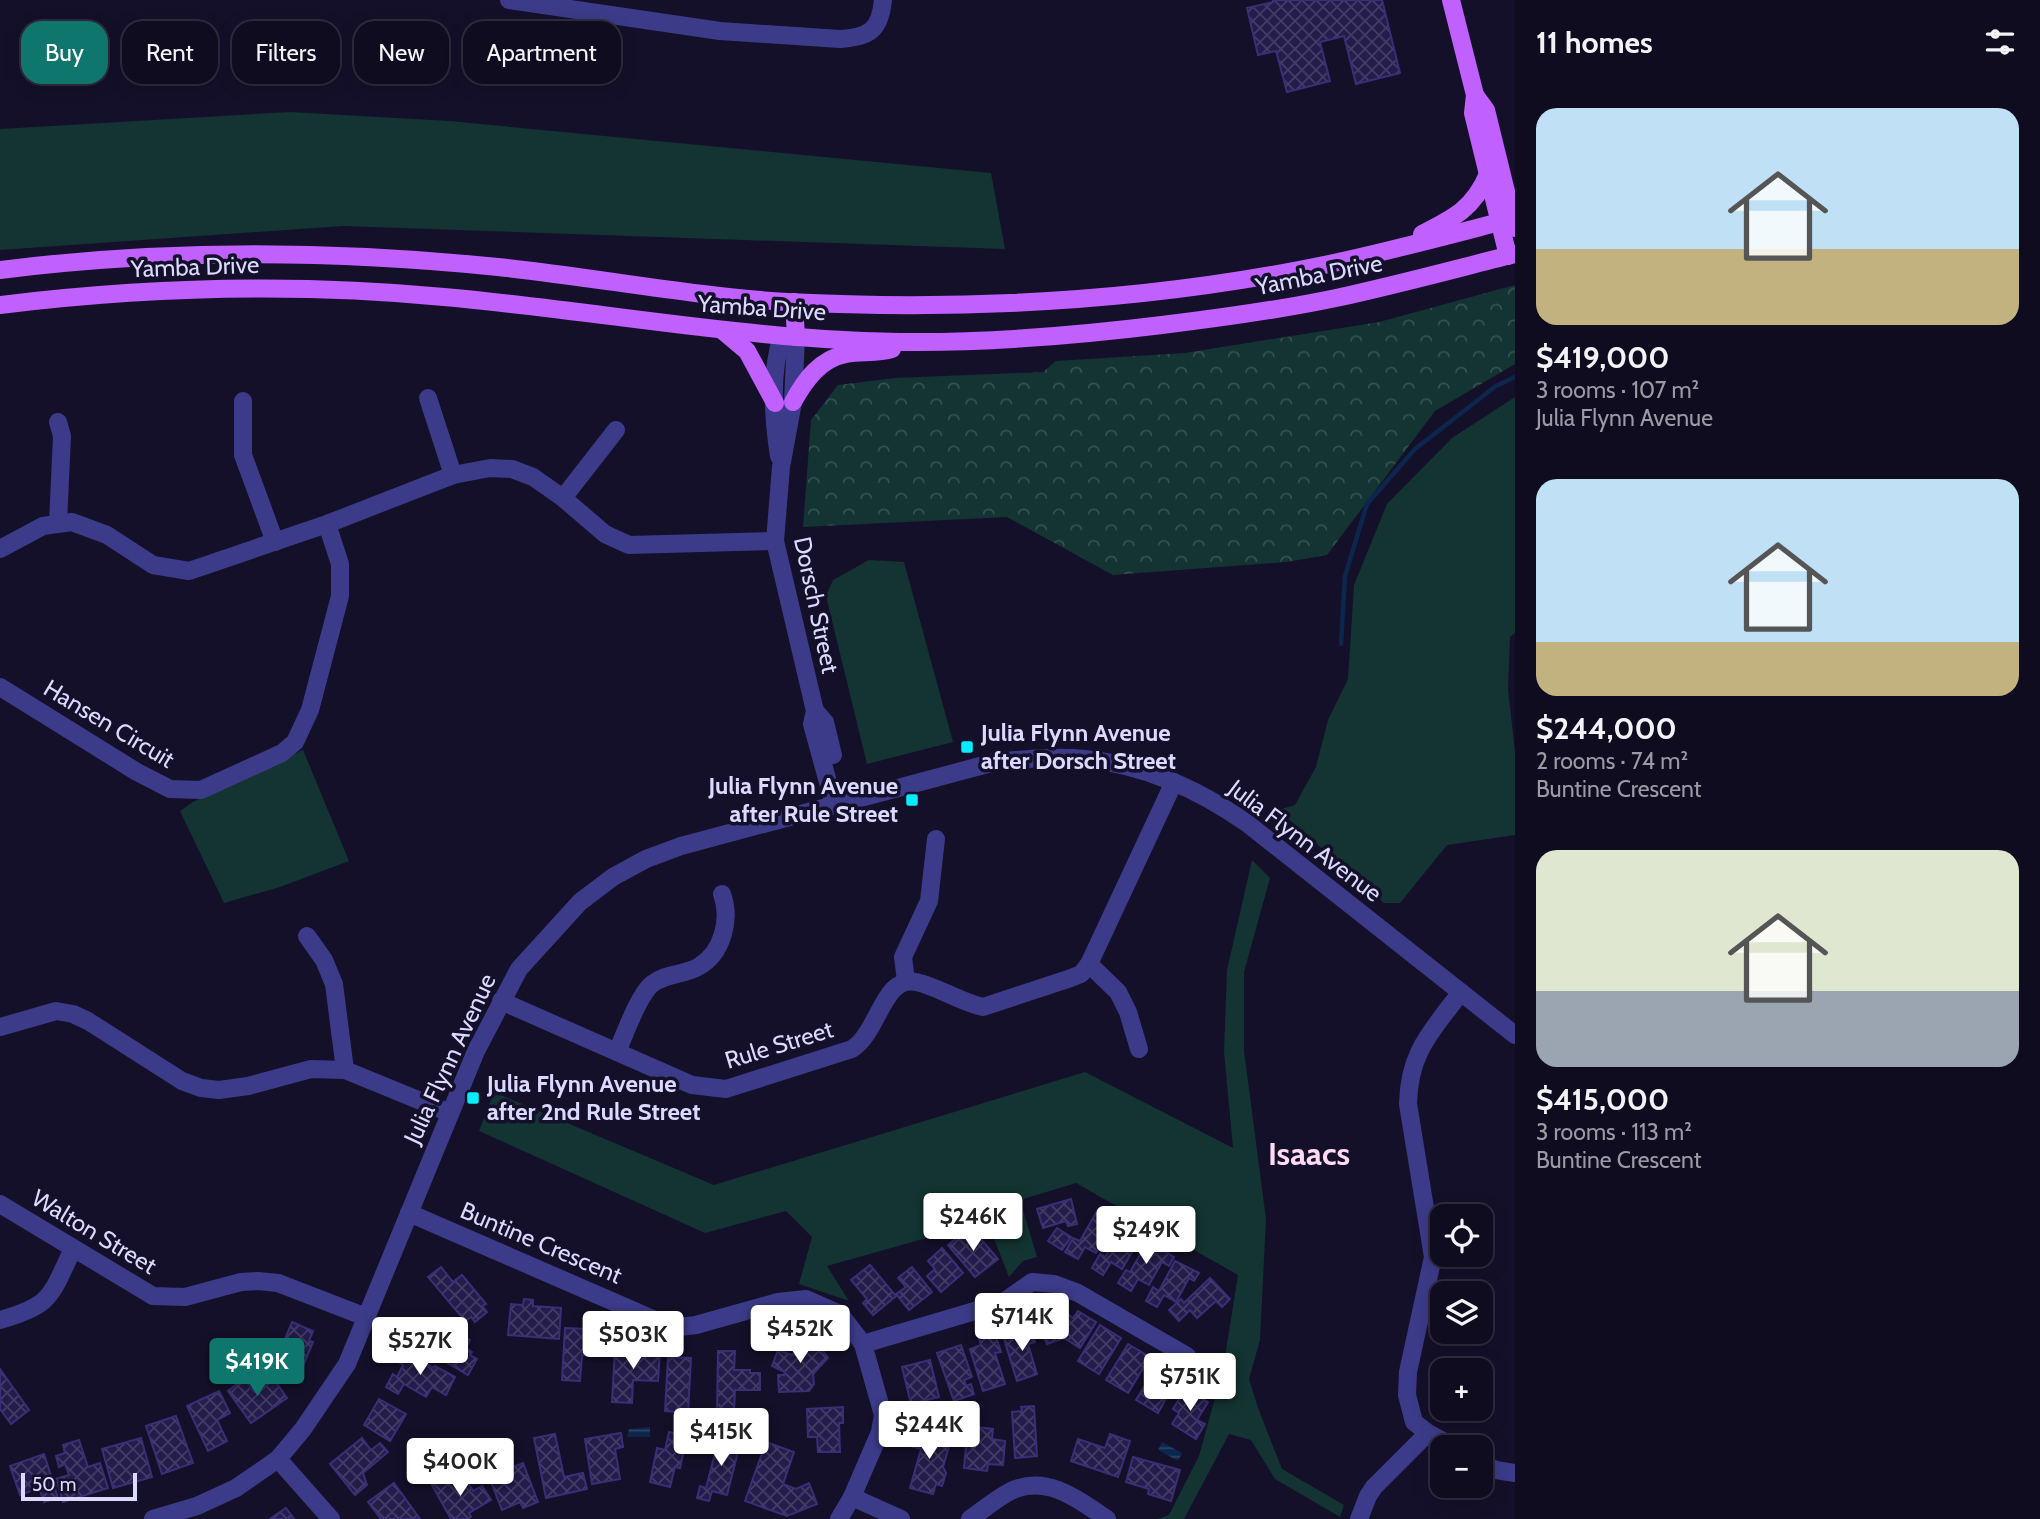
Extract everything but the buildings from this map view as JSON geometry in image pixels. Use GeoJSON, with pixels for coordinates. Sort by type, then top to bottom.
{"type":"FeatureCollection","features":[{"type":"Feature","properties":{"kind":"main road"},"geometry":{"type":"LineString","coordinates":[[1451,0],[1475,95],[1473,113],[1488,174],[1511,222]]}},
{"type":"Feature","properties":{"kind":"main road"},"geometry":{"type":"LineString","coordinates":[[1475,95],[1486,110],[1493,137],[1511,222],[1511,255]]}},
{"type":"Feature","properties":{"kind":"main road"},"geometry":{"type":"LineString","coordinates":[[1493,137],[1515,168]]}},
{"type":"Feature","properties":{"kind":"main road"},"geometry":{"type":"LineString","coordinates":[[1391,250],[1444,223],[1474,201],[1488,174]]}},
{"type":"Feature","properties":{"kind":"main road"},"geometry":{"type":"LineString","coordinates":[[1391,250],[1511,222]]}},
{"type":"Feature","properties":{"kind":"main road","name":"Yamba Drive"},"geometry":{"type":"LineString","coordinates":[[0,270],[141,257],[342,255],[502,267],[791,302],[910,305],[1039,301],[1130,294],[1269,275],[1391,250]]}},
{"type":"Feature","properties":{"kind":"main road","name":"Yamba Drive"},"geometry":{"type":"LineString","coordinates":[[0,306],[99,295],[226,289],[363,291],[522,304],[789,336],[915,342],[1042,338],[1237,316],[1334,299],[1511,255]]}},
{"type":"Feature","properties":{"kind":"main road"},"geometry":{"type":"LineString","coordinates":[[789,336],[791,302]]}},
{"type":"Feature","properties":{"kind":"main road"},"geometry":{"type":"LineString","coordinates":[[722,330],[747,351],[784,402],[831,359],[847,353],[883,352],[915,342]]}},
{"type":"Feature","properties":{"kind":"street"},"geometry":{"type":"LineString","coordinates":[[509,0],[720,31],[840,40],[858,38],[871,32],[878,23],[883,0]]}},
{"type":"Feature","properties":{"kind":"street","name":"Dorsch Street"},"geometry":{"type":"LineString","coordinates":[[789,336],[777,355],[784,402],[774,424],[781,467],[775,548],[815,711],[812,724],[840,802]]}},
{"type":"Feature","properties":{"kind":"street"},"geometry":{"type":"LineString","coordinates":[[428,398],[453,475]]}},
{"type":"Feature","properties":{"kind":"street"},"geometry":{"type":"LineString","coordinates":[[243,401],[243,455],[275,542]]}},
{"type":"Feature","properties":{"kind":"street"},"geometry":{"type":"LineString","coordinates":[[58,422],[62,436],[58,523]]}},
{"type":"Feature","properties":{"kind":"street"},"geometry":{"type":"LineString","coordinates":[[563,498],[616,429]]}},
{"type":"Feature","properties":{"kind":"street"},"geometry":{"type":"LineString","coordinates":[[0,549],[43,526],[72,522],[107,535],[153,565],[189,571],[327,524],[453,475],[490,468],[512,469],[533,477],[563,498],[605,534],[629,545],[775,548]]}},
{"type":"Feature","properties":{"kind":"street","name":"Hansen Circuit"},"geometry":{"type":"LineString","coordinates":[[0,687],[137,772],[170,789],[201,790],[282,753],[295,742],[310,710],[340,596],[340,564],[327,524]]}},
{"type":"Feature","properties":{"kind":"street","name":"Julia Flynn Avenue"},"geometry":{"type":"LineString","coordinates":[[153,1519],[197,1506],[236,1488],[278,1459],[303,1429],[347,1364],[475,1051],[519,969],[580,902],[613,877],[648,858],[681,846],[995,762],[1044,757],[1086,759],[1134,768],[1174,782],[1219,804],[1248,824],[1515,1035]]}},
{"type":"Feature","properties":{"kind":"street"},"geometry":{"type":"LineString","coordinates":[[936,839],[929,901],[903,957],[906,981],[919,982],[969,1004],[984,1007],[1081,974],[1089,964],[1174,782]]}},
{"type":"Feature","properties":{"kind":"street"},"geometry":{"type":"LineString","coordinates":[[617,1052],[645,992],[652,984],[668,975],[698,967],[715,952],[725,930],[725,903],[722,894]]}},
{"type":"Feature","properties":{"kind":"street"},"geometry":{"type":"LineString","coordinates":[[307,936],[324,960],[334,984],[345,1070]]}},
{"type":"Feature","properties":{"kind":"street"},"geometry":{"type":"LineString","coordinates":[[1089,964],[1118,992],[1128,1012],[1139,1049]]}},
{"type":"Feature","properties":{"kind":"street","name":"Rule Street"},"geometry":{"type":"LineString","coordinates":[[501,1000],[692,1085],[726,1089],[852,1049],[862,1043],[870,1031],[893,987],[906,981]]}},
{"type":"Feature","properties":{"kind":"street"},"geometry":{"type":"LineString","coordinates":[[1432,1435],[1414,1422],[1406,1395],[1408,1372],[1433,1257],[1408,1104],[1409,1087],[1412,1067],[1421,1046],[1461,992]]}},
{"type":"Feature","properties":{"kind":"street"},"geometry":{"type":"LineString","coordinates":[[0,1027],[56,1011],[73,1014],[182,1081],[201,1088],[219,1090],[248,1086],[312,1069],[345,1070],[450,1113]]}},
{"type":"Feature","properties":{"kind":"street","name":"Walton Street"},"geometry":{"type":"LineString","coordinates":[[0,1204],[153,1296],[184,1297],[241,1282],[258,1281],[278,1283],[366,1317]]}},
{"type":"Feature","properties":{"kind":"street","name":"Buntine Crescent"},"geometry":{"type":"LineString","coordinates":[[409,1213],[662,1323],[679,1327],[696,1325],[778,1302],[806,1299],[840,1314],[863,1344],[883,1415],[880,1432],[852,1497],[839,1519]]}},
{"type":"Feature","properties":{"kind":"street"},"geometry":{"type":"LineString","coordinates":[[0,1320],[30,1311],[43,1303],[51,1294],[73,1249]]}},
{"type":"Feature","properties":{"kind":"street"},"geometry":{"type":"LineString","coordinates":[[863,1344],[1002,1303],[1032,1282],[1054,1284],[1078,1293],[1187,1356]]}},
{"type":"Feature","properties":{"kind":"street"},"geometry":{"type":"LineString","coordinates":[[1359,1519],[1374,1487],[1428,1433]]}},
{"type":"Feature","properties":{"kind":"street"},"geometry":{"type":"LineString","coordinates":[[278,1459],[331,1519]]}},
{"type":"Feature","properties":{"kind":"street"},"geometry":{"type":"LineString","coordinates":[[1493,1468],[1515,1473]]}},
{"type":"Feature","properties":{"kind":"street"},"geometry":{"type":"LineString","coordinates":[[970,1519],[1011,1491],[1030,1485],[1052,1487],[1107,1519]]}},
{"type":"Feature","properties":{"kind":"street"},"geometry":{"type":"LineString","coordinates":[[852,1497],[901,1519]]}},
{"type":"Feature","properties":{"kind":"green space"},"geometry":{"type":"Polygon","coordinates":[[[290,112],[449,121],[991,173],[1005,249],[343,226],[0,250],[0,129],[290,112]]]}},
{"type":"Feature","properties":{"kind":"green space"},"geometry":{"type":"Polygon","coordinates":[[[1515,285],[1515,364],[1435,411],[1327,555],[1287,562],[1113,575],[1007,517],[803,527],[811,420],[838,385],[895,378],[1043,372],[1056,361],[1185,353],[1379,322],[1515,285]]]}},
{"type":"Feature","properties":{"kind":"green space"},"geometry":{"type":"Polygon","coordinates":[[[1515,397],[1515,633],[1510,637],[1508,689],[1515,752],[1515,835],[1447,845],[1400,903],[1384,903],[1278,810],[1295,805],[1316,767],[1328,720],[1348,679],[1354,585],[1387,504],[1452,438],[1515,397]]]}},
{"type":"Feature","properties":{"kind":"green space"},"geometry":{"type":"Polygon","coordinates":[[[869,560],[904,562],[953,742],[867,764],[826,596],[833,580],[869,560]]]}},
{"type":"Feature","properties":{"kind":"green space"},"geometry":{"type":"Polygon","coordinates":[[[303,750],[349,861],[280,887],[224,903],[180,811],[193,802],[303,750]]]}},
{"type":"Feature","properties":{"kind":"green space"},"geometry":{"type":"Polygon","coordinates":[[[1252,860],[1270,878],[1244,972],[1244,1051],[1266,1219],[1260,1340],[1249,1379],[1282,1469],[1344,1505],[1340,1517],[1275,1479],[1251,1440],[1229,1434],[1184,1519],[1158,1519],[1169,1515],[1199,1456],[1223,1369],[1238,1275],[1076,1183],[1020,1200],[1037,1257],[1023,1261],[1009,1277],[987,1221],[827,1266],[849,1301],[799,1284],[812,1237],[786,1211],[705,1233],[479,1131],[494,1092],[714,1185],[1085,1072],[1233,1148],[1224,1052],[1227,970],[1252,860]]]}},
{"type":"Feature","properties":{"kind":"water"},"geometry":{"type":"Polygon","coordinates":[[[650,1427],[650,1437],[627,1437],[629,1429],[650,1427]]]}},
{"type":"Feature","properties":{"kind":"water"},"geometry":{"type":"Polygon","coordinates":[[[1162,1442],[1182,1453],[1178,1461],[1158,1450],[1162,1442]]]}},
{"type":"Feature","properties":{"kind":"waterway"},"geometry":{"type":"LineString","coordinates":[[1341,644],[1345,576],[1367,504],[1415,449],[1496,386],[1515,377]]}},
{"type":"Feature","properties":{"kind":"place","name":"Julia Flynn Avenue after Dorsch Street"},"geometry":{"type":"Point","coordinates":[967,747]}},
{"type":"Feature","properties":{"kind":"place","name":"Julia Flynn Avenue after Rule Street"},"geometry":{"type":"Point","coordinates":[912,800]}},
{"type":"Feature","properties":{"kind":"place","name":"Julia Flynn Avenue after 2nd Rule Street"},"geometry":{"type":"Point","coordinates":[473,1098]}},
{"type":"Feature","properties":{"kind":"district","name":"Isaacs"},"geometry":{"type":"Point","coordinates":[1309,1154]}}]}
